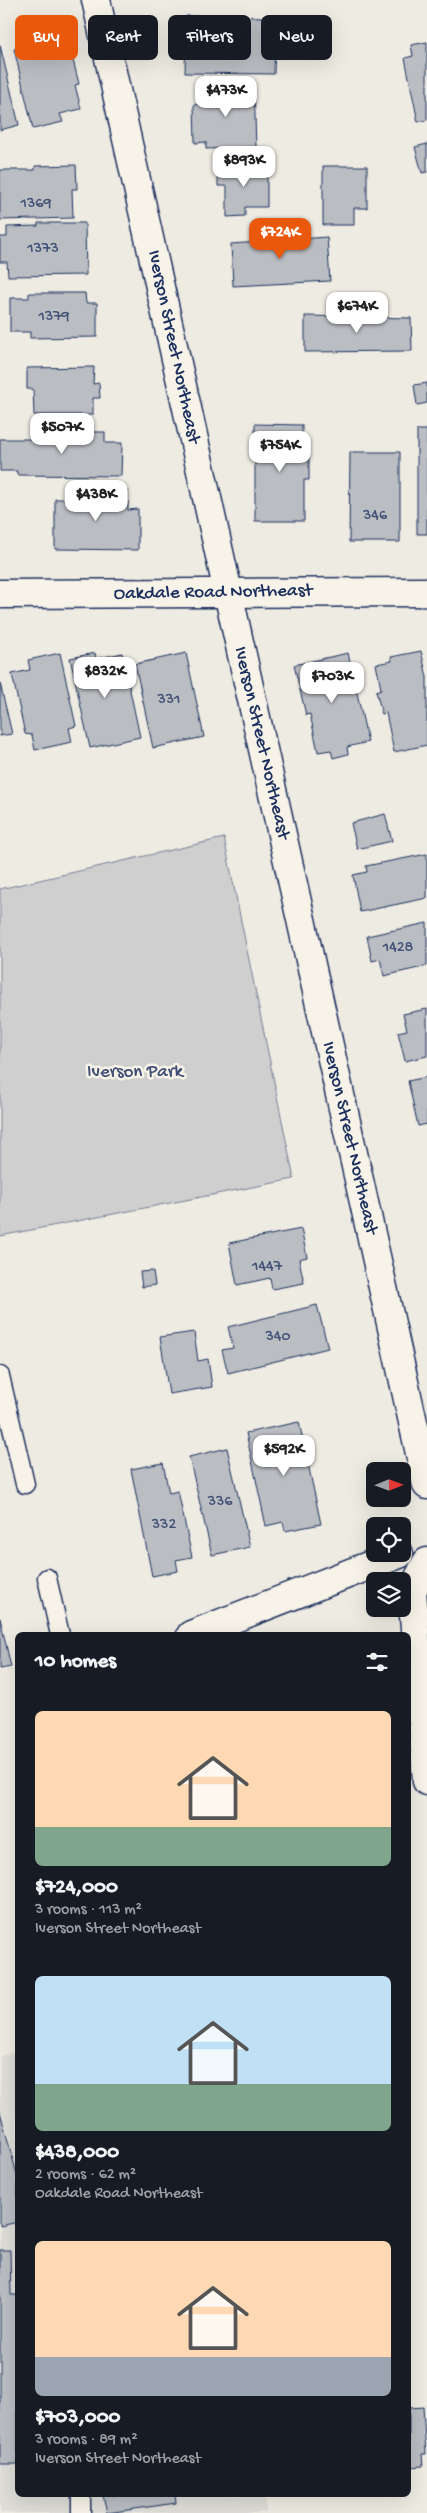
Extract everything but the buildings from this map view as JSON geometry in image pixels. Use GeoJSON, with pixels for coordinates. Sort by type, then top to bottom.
{"type":"FeatureCollection","features":[{"type":"Feature","properties":{"kind":"street","name":"Iverson Street Northeast"},"geometry":{"type":"LineString","coordinates":[[96,0],[427,1485]]}},
{"type":"Feature","properties":{"kind":"street","name":"Oakdale Road Northeast"},"geometry":{"type":"LineString","coordinates":[[0,594],[427,592]]}},
{"type":"Feature","properties":{"kind":"street"},"geometry":{"type":"LineString","coordinates":[[411,1549],[427,1543]]}},
{"type":"Feature","properties":{"kind":"street"},"geometry":{"type":"LineString","coordinates":[[199,1632],[378,1562]]}},
{"type":"Feature","properties":{"kind":"street"},"geometry":{"type":"LineString","coordinates":[[427,1562],[412,1591],[427,1781]]}},
{"type":"Feature","properties":{"kind":"lane"},"geometry":{"type":"LineString","coordinates":[[0,1376],[25,1484]]}},
{"type":"Feature","properties":{"kind":"lane"},"geometry":{"type":"LineString","coordinates":[[47,1578],[59,1632]]}},
{"type":"Feature","properties":{"kind":"lane"},"geometry":{"type":"LineString","coordinates":[[81,2497],[81,2513]]}},
{"type":"Feature","properties":{"kind":"shaded area"},"geometry":{"type":"Polygon","coordinates":[[[15,2052],[15,2497],[266,2497],[266,2513],[0,2513],[0,2056],[15,2052]]]}},
{"type":"Feature","properties":{"kind":"green space","name":"Iverson Park"},"geometry":{"type":"Polygon","coordinates":[[[224,838],[294,1179],[0,1236],[0,889],[224,838]]]}}]}
